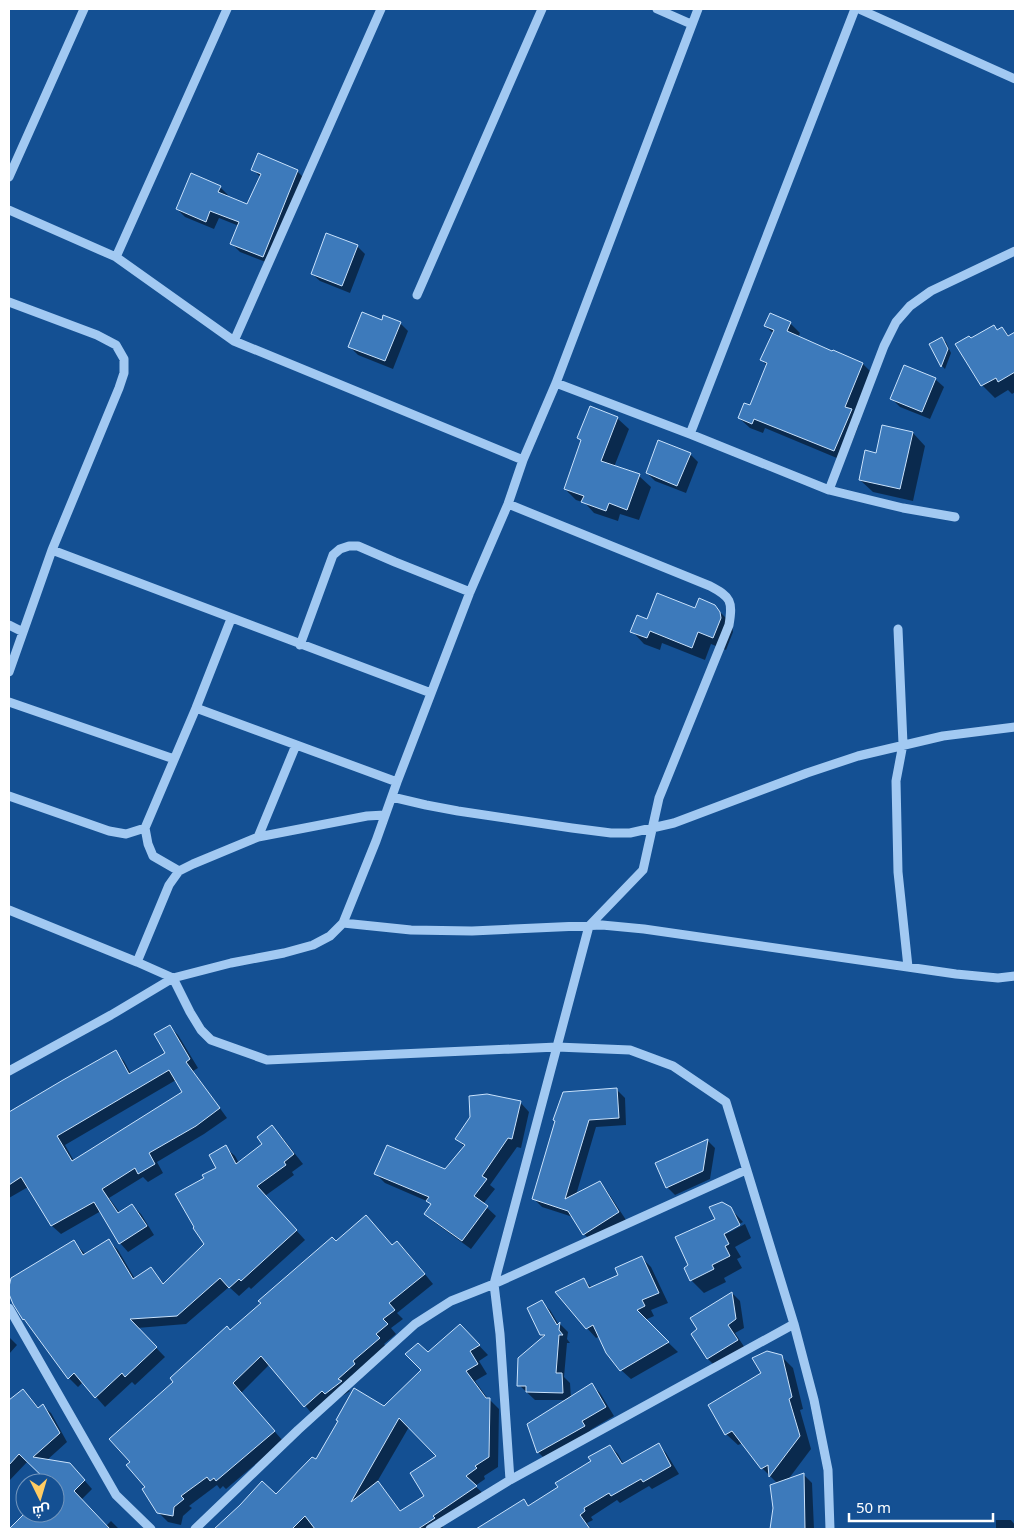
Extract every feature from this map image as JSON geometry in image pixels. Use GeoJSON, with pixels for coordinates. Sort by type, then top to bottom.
{"type":"FeatureCollection","features":[{"type":"Feature","properties":{"kind":"street"},"geometry":{"type":"LineString","coordinates":[[9,177],[84,9]]}},
{"type":"Feature","properties":{"kind":"street"},"geometry":{"type":"LineString","coordinates":[[116,257],[227,9]]}},
{"type":"Feature","properties":{"kind":"street"},"geometry":{"type":"LineString","coordinates":[[234,341],[381,9]]}},
{"type":"Feature","properties":{"kind":"street"},"geometry":{"type":"LineString","coordinates":[[417,294],[542,9]]}},
{"type":"Feature","properties":{"kind":"street"},"geometry":{"type":"LineString","coordinates":[[657,9],[691,24]]}},
{"type":"Feature","properties":{"kind":"street"},"geometry":{"type":"LineString","coordinates":[[9,1071],[111,1015],[173,978],[313,945],[330,936],[343,923],[470,592],[508,504],[523,460],[556,383],[698,9]]}},
{"type":"Feature","properties":{"kind":"street"},"geometry":{"type":"LineString","coordinates":[[690,434],[857,9],[1015,79]]}},
{"type":"Feature","properties":{"kind":"street"},"geometry":{"type":"LineString","coordinates":[[9,210],[116,257],[234,341],[523,460]]}},
{"type":"Feature","properties":{"kind":"street"},"geometry":{"type":"LineString","coordinates":[[829,490],[884,346],[896,322],[910,306],[931,291],[1015,251]]}},
{"type":"Feature","properties":{"kind":"street"},"geometry":{"type":"LineString","coordinates":[[9,302],[97,335],[116,345],[124,359],[124,373],[119,388],[52,550],[9,672]]}},
{"type":"Feature","properties":{"kind":"street"},"geometry":{"type":"LineString","coordinates":[[556,383],[829,490],[903,508],[955,518]]}},
{"type":"Feature","properties":{"kind":"street"},"geometry":{"type":"LineString","coordinates":[[508,504],[710,586],[724,593],[730,600],[731,611],[729,624],[659,798],[644,870],[589,926],[494,1284],[500,1334],[510,1480]]}},
{"type":"Feature","properties":{"kind":"street"},"geometry":{"type":"LineString","coordinates":[[300,645],[333,555],[340,549],[349,546],[358,546],[470,592]]}},
{"type":"Feature","properties":{"kind":"street"},"geometry":{"type":"LineString","coordinates":[[52,550],[431,693]]}},
{"type":"Feature","properties":{"kind":"street"},"geometry":{"type":"LineString","coordinates":[[179,871],[153,856],[148,844],[145,828],[232,619]]}},
{"type":"Feature","properties":{"kind":"street"},"geometry":{"type":"LineString","coordinates":[[9,625],[22,632]]}},
{"type":"Feature","properties":{"kind":"street"},"geometry":{"type":"LineString","coordinates":[[898,629],[903,744],[896,782],[898,863],[908,967]]}},
{"type":"Feature","properties":{"kind":"street"},"geometry":{"type":"LineString","coordinates":[[9,702],[174,759]]}},
{"type":"Feature","properties":{"kind":"street"},"geometry":{"type":"LineString","coordinates":[[196,708],[397,782]]}},
{"type":"Feature","properties":{"kind":"street"},"geometry":{"type":"LineString","coordinates":[[392,796],[458,812],[601,832],[630,833],[674,823],[858,756],[942,736],[1015,727]]}},
{"type":"Feature","properties":{"kind":"street"},"geometry":{"type":"LineString","coordinates":[[258,837],[296,745]]}},
{"type":"Feature","properties":{"kind":"street"},"geometry":{"type":"LineString","coordinates":[[9,796],[109,831],[126,834],[145,828]]}},
{"type":"Feature","properties":{"kind":"street"},"geometry":{"type":"LineString","coordinates":[[137,962],[170,885],[179,871],[258,837],[367,816],[385,815]]}},
{"type":"Feature","properties":{"kind":"street"},"geometry":{"type":"LineString","coordinates":[[9,910],[173,978],[201,1030],[211,1040],[267,1060],[557,1047],[630,1050],[673,1066],[726,1102],[794,1324],[814,1400],[828,1470],[830,1529]]}},
{"type":"Feature","properties":{"kind":"street"},"geometry":{"type":"LineString","coordinates":[[343,923],[411,930],[472,931],[602,925],[644,928],[908,967],[998,978],[1015,976]]}},
{"type":"Feature","properties":{"kind":"street"},"geometry":{"type":"LineString","coordinates":[[195,1529],[298,1430],[414,1324],[451,1301],[494,1284],[746,1170]]}},
{"type":"Feature","properties":{"kind":"street"},"geometry":{"type":"LineString","coordinates":[[9,1308],[116,1495],[151,1529]]}},
{"type":"Feature","properties":{"kind":"street"},"geometry":{"type":"LineString","coordinates":[[430,1529],[510,1480],[794,1324]]}},
{"type":"Feature","properties":{"kind":"building"},"geometry":{"type":"Polygon","coordinates":[[[258,153],[298,170],[263,257],[230,244],[239,222],[210,211],[206,222],[176,209],[191,173],[221,186],[218,192],[247,204],[261,174],[251,170],[258,153]]]}},
{"type":"Feature","properties":{"kind":"building"},"geometry":{"type":"Polygon","coordinates":[[[326,233],[358,245],[342,286],[311,274],[326,233]]]}},
{"type":"Feature","properties":{"kind":"building"},"geometry":{"type":"Polygon","coordinates":[[[362,312],[382,320],[383,315],[401,322],[385,361],[348,347],[362,312]]]}},
{"type":"Feature","properties":{"kind":"building"},"geometry":{"type":"Polygon","coordinates":[[[770,313],[791,322],[787,331],[863,363],[845,407],[852,409],[834,451],[754,419],[752,424],[738,418],[744,403],[750,405],[767,363],[760,360],[774,330],[764,326],[770,313]]]}},
{"type":"Feature","properties":{"kind":"building"},"geometry":{"type":"Polygon","coordinates":[[[994,325],[997,330],[1002,327],[1008,336],[1015,332],[1015,372],[998,382],[996,378],[981,386],[955,344],[969,336],[971,338],[994,325]]]}},
{"type":"Feature","properties":{"kind":"building"},"geometry":{"type":"Polygon","coordinates":[[[942,337],[948,349],[941,367],[929,344],[942,337]]]}},
{"type":"Feature","properties":{"kind":"building"},"geometry":{"type":"Polygon","coordinates":[[[904,365],[936,378],[922,412],[890,399],[904,365]]]}},
{"type":"Feature","properties":{"kind":"building"},"geometry":{"type":"Polygon","coordinates":[[[590,406],[618,417],[601,461],[640,474],[627,510],[609,503],[606,511],[581,502],[584,496],[564,489],[581,440],[577,438],[590,406]]]}},
{"type":"Feature","properties":{"kind":"building"},"geometry":{"type":"Polygon","coordinates":[[[882,425],[913,432],[900,489],[859,480],[865,450],[876,453],[882,425]]]}},
{"type":"Feature","properties":{"kind":"building"},"geometry":{"type":"Polygon","coordinates":[[[658,440],[691,453],[677,486],[646,473],[658,440]]]}},
{"type":"Feature","properties":{"kind":"building"},"geometry":{"type":"Polygon","coordinates":[[[657,593],[695,608],[699,598],[715,605],[720,612],[721,618],[713,638],[698,632],[692,648],[650,631],[647,638],[630,632],[637,615],[647,619],[657,593]]]}},
{"type":"Feature","properties":{"kind":"building"},"geometry":{"type":"Polygon","coordinates":[[[170,1025],[190,1059],[186,1062],[220,1108],[196,1126],[149,1153],[155,1164],[138,1174],[135,1168],[102,1189],[118,1213],[132,1204],[147,1226],[119,1244],[94,1202],[51,1226],[21,1177],[9,1185],[9,1112],[116,1050],[129,1074],[165,1053],[154,1034],[170,1025]],[[169,1070],[57,1136],[72,1161],[182,1092],[169,1070]]]}},
{"type":"Feature","properties":{"kind":"building"},"geometry":{"type":"Polygon","coordinates":[[[617,1088],[619,1118],[589,1120],[565,1199],[600,1181],[619,1212],[583,1235],[568,1211],[532,1199],[555,1121],[553,1120],[563,1092],[617,1088]]]}},
{"type":"Feature","properties":{"kind":"building"},"geometry":{"type":"Polygon","coordinates":[[[487,1094],[521,1101],[512,1139],[508,1138],[482,1176],[487,1179],[474,1196],[488,1206],[462,1241],[424,1214],[431,1204],[426,1201],[429,1197],[374,1174],[387,1145],[445,1169],[465,1145],[455,1139],[470,1117],[469,1096],[487,1094]]]}},
{"type":"Feature","properties":{"kind":"building"},"geometry":{"type":"Polygon","coordinates":[[[272,1125],[294,1154],[284,1162],[286,1165],[257,1186],[297,1230],[241,1281],[239,1279],[229,1288],[220,1278],[177,1316],[130,1319],[157,1347],[125,1377],[122,1373],[95,1398],[74,1373],[68,1379],[13,1304],[9,1294],[11,1278],[74,1240],[83,1255],[109,1239],[133,1279],[151,1267],[163,1284],[204,1244],[175,1194],[204,1178],[202,1175],[216,1168],[209,1155],[226,1145],[236,1164],[262,1144],[257,1137],[272,1125]]]}},
{"type":"Feature","properties":{"kind":"building"},"geometry":{"type":"Polygon","coordinates":[[[708,1139],[703,1171],[666,1188],[655,1163],[708,1139]]]}},
{"type":"Feature","properties":{"kind":"building"},"geometry":{"type":"Polygon","coordinates":[[[722,1202],[731,1207],[740,1225],[724,1234],[729,1244],[725,1246],[730,1256],[712,1265],[714,1269],[690,1281],[684,1268],[688,1265],[675,1237],[715,1219],[709,1207],[722,1202]]]}},
{"type":"Feature","properties":{"kind":"building"},"geometry":{"type":"Polygon","coordinates":[[[366,1215],[392,1245],[397,1241],[425,1274],[389,1303],[395,1310],[383,1319],[388,1324],[376,1334],[380,1338],[353,1361],[355,1364],[338,1379],[342,1381],[325,1394],[322,1391],[304,1407],[261,1356],[233,1383],[275,1431],[216,1481],[214,1478],[210,1481],[207,1477],[181,1496],[184,1499],[174,1507],[173,1516],[157,1513],[142,1489],[145,1487],[126,1465],[130,1462],[109,1439],[173,1382],[170,1378],[227,1326],[230,1330],[261,1303],[258,1301],[332,1237],[336,1241],[366,1215]]]}},
{"type":"Feature","properties":{"kind":"building"},"geometry":{"type":"Polygon","coordinates":[[[642,1256],[659,1293],[642,1300],[645,1306],[637,1310],[669,1342],[620,1371],[606,1353],[593,1325],[586,1329],[555,1292],[584,1278],[589,1288],[618,1275],[615,1268],[642,1256]]]}},
{"type":"Feature","properties":{"kind":"building"},"geometry":{"type":"Polygon","coordinates":[[[732,1292],[736,1319],[728,1325],[738,1340],[707,1359],[691,1334],[697,1329],[690,1318],[732,1292]]]}},
{"type":"Feature","properties":{"kind":"building"},"geometry":{"type":"Polygon","coordinates":[[[542,1300],[557,1325],[560,1322],[559,1330],[563,1335],[559,1335],[556,1373],[562,1373],[563,1393],[526,1392],[526,1386],[517,1386],[518,1358],[545,1335],[540,1335],[527,1308],[542,1300]]]}},
{"type":"Feature","properties":{"kind":"building"},"geometry":{"type":"Polygon","coordinates":[[[460,1324],[480,1345],[470,1351],[478,1364],[466,1371],[486,1398],[490,1398],[489,1457],[475,1466],[477,1468],[466,1476],[477,1486],[433,1516],[435,1518],[418,1529],[315,1529],[305,1516],[292,1529],[214,1529],[262,1481],[276,1494],[312,1457],[316,1459],[354,1388],[384,1406],[421,1370],[405,1354],[418,1343],[428,1352],[460,1324]],[[399,1418],[351,1502],[378,1481],[400,1511],[424,1496],[410,1473],[436,1456],[399,1418]]]}},
{"type":"Feature","properties":{"kind":"building"},"geometry":{"type":"Polygon","coordinates":[[[767,1351],[782,1355],[792,1397],[789,1399],[800,1436],[769,1477],[768,1465],[761,1469],[732,1431],[725,1435],[708,1405],[761,1373],[752,1358],[767,1351]]]}},
{"type":"Feature","properties":{"kind":"building"},"geometry":{"type":"Polygon","coordinates":[[[592,1383],[606,1407],[582,1421],[585,1426],[537,1453],[527,1424],[592,1383]]]}},
{"type":"Feature","properties":{"kind":"building"},"geometry":{"type":"Polygon","coordinates":[[[23,1389],[38,1408],[43,1404],[60,1433],[33,1457],[70,1463],[85,1480],[74,1491],[110,1529],[9,1529],[15,1523],[65,1523],[65,1473],[39,1473],[19,1454],[9,1465],[9,1400],[23,1389]]]}},
{"type":"Feature","properties":{"kind":"building"},"geometry":{"type":"Polygon","coordinates":[[[659,1443],[671,1466],[643,1482],[641,1479],[611,1496],[609,1493],[584,1508],[585,1511],[580,1515],[590,1529],[476,1529],[524,1499],[528,1506],[558,1487],[555,1483],[591,1461],[588,1457],[610,1445],[622,1464],[659,1443]]]}},
{"type":"Feature","properties":{"kind":"building"},"geometry":{"type":"Polygon","coordinates":[[[804,1473],[805,1529],[770,1529],[773,1508],[770,1485],[804,1473]]]}}]}
